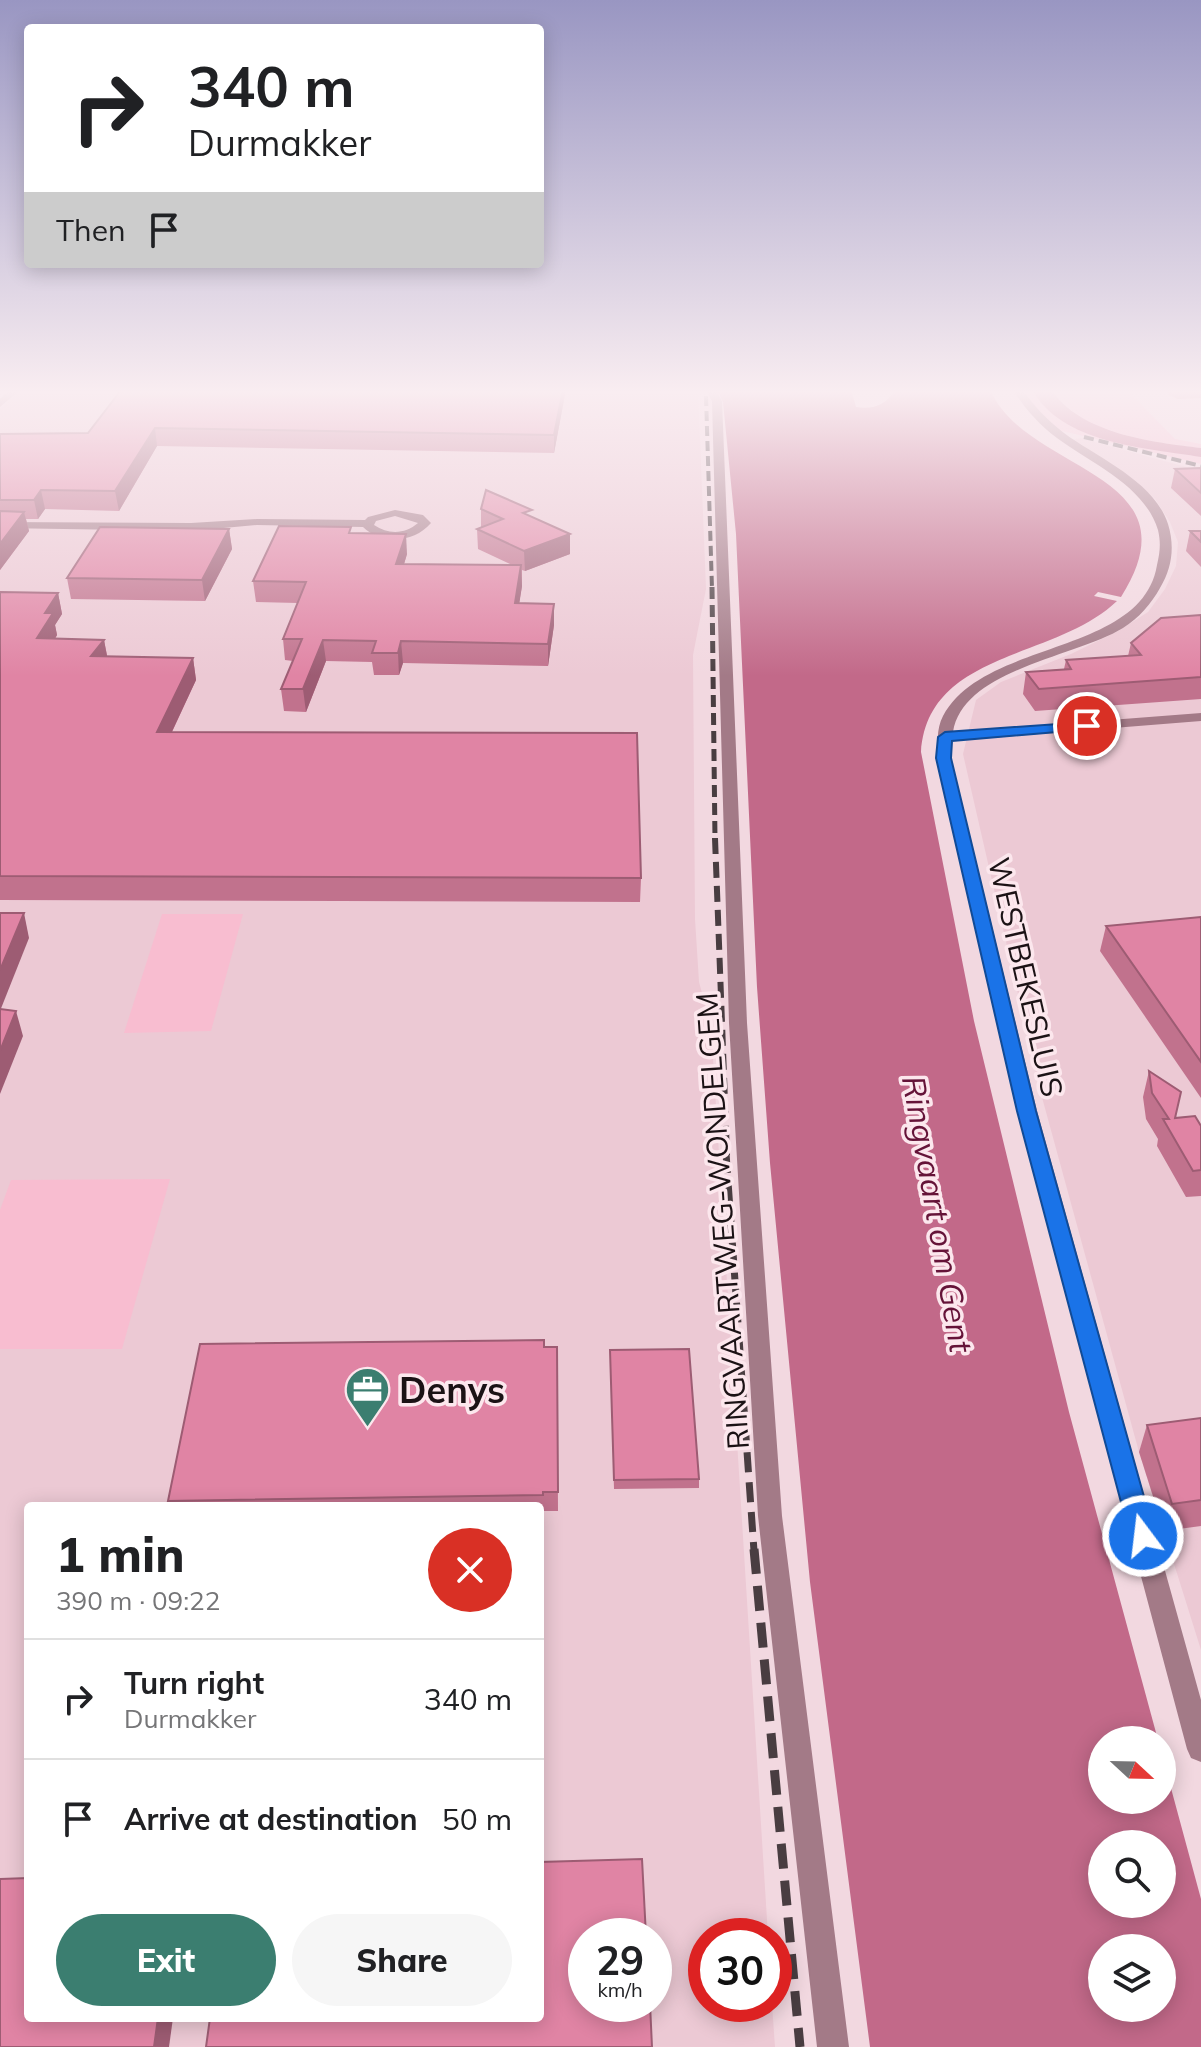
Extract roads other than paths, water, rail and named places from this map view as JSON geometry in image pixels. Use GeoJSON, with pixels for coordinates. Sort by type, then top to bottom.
{"type":"FeatureCollection","features":[{"type":"Feature","properties":{"kind":"street","name":"RINGVAARTWEG-WONDELGEM"},"geometry":{"type":"LineString","coordinates":[[720,485],[738,1023],[770,1516],[833,2047]]}},
{"type":"Feature","properties":{"kind":"street","name":"WESTBEKESLUIS"},"geometry":{"type":"LineString","coordinates":[[1131,485],[1140,491],[1164,524],[1168,536],[1166,564],[1152,595],[1137,612],[1086,642],[999,675],[972,690],[949,716],[944,758],[1027,1111],[1201,1749]]}},
{"type":"Feature","properties":{"kind":"street"},"geometry":{"type":"LineString","coordinates":[[0,525],[191,527],[257,522],[368,524]]}},
{"type":"Feature","properties":{"kind":"street"},"geometry":{"type":"LineString","coordinates":[[945,737],[1201,717]]}},
{"type":"Feature","properties":{"kind":"water","name":"Ringvaart om Gent"},"geometry":{"type":"Polygon","coordinates":[[[731,485],[1107,485],[1124,498],[1139,523],[1140,555],[1121,597],[1098,592],[1094,596],[1117,601],[1091,620],[1062,635],[970,675],[946,694],[929,719],[921,752],[974,1021],[1069,1412],[1154,1726],[1088,1726],[1088,1814],[1176,1814],[1176,1807],[1201,1899],[1201,2047],[870,2047],[810,1582],[770,1163],[757,987],[731,485]]]}},
{"type":"Feature","properties":{"kind":"railway"},"geometry":{"type":"LineString","coordinates":[[709,485],[712,589]]}},
{"type":"Feature","properties":{"kind":"railway"},"geometry":{"type":"LineString","coordinates":[[712,587],[715,840]]}},
{"type":"Feature","properties":{"kind":"railway"},"geometry":{"type":"LineString","coordinates":[[715,838],[727,1155]]}},
{"type":"Feature","properties":{"kind":"railway"},"geometry":{"type":"LineString","coordinates":[[726,1153],[754,1551]]}},
{"type":"Feature","properties":{"kind":"railway"},"geometry":{"type":"LineString","coordinates":[[754,1549],[800,2047]]}},
{"type":"Feature","properties":{"kind":"place","name":"Denys"},"geometry":{"type":"Point","coordinates":[368,1428]}}]}
